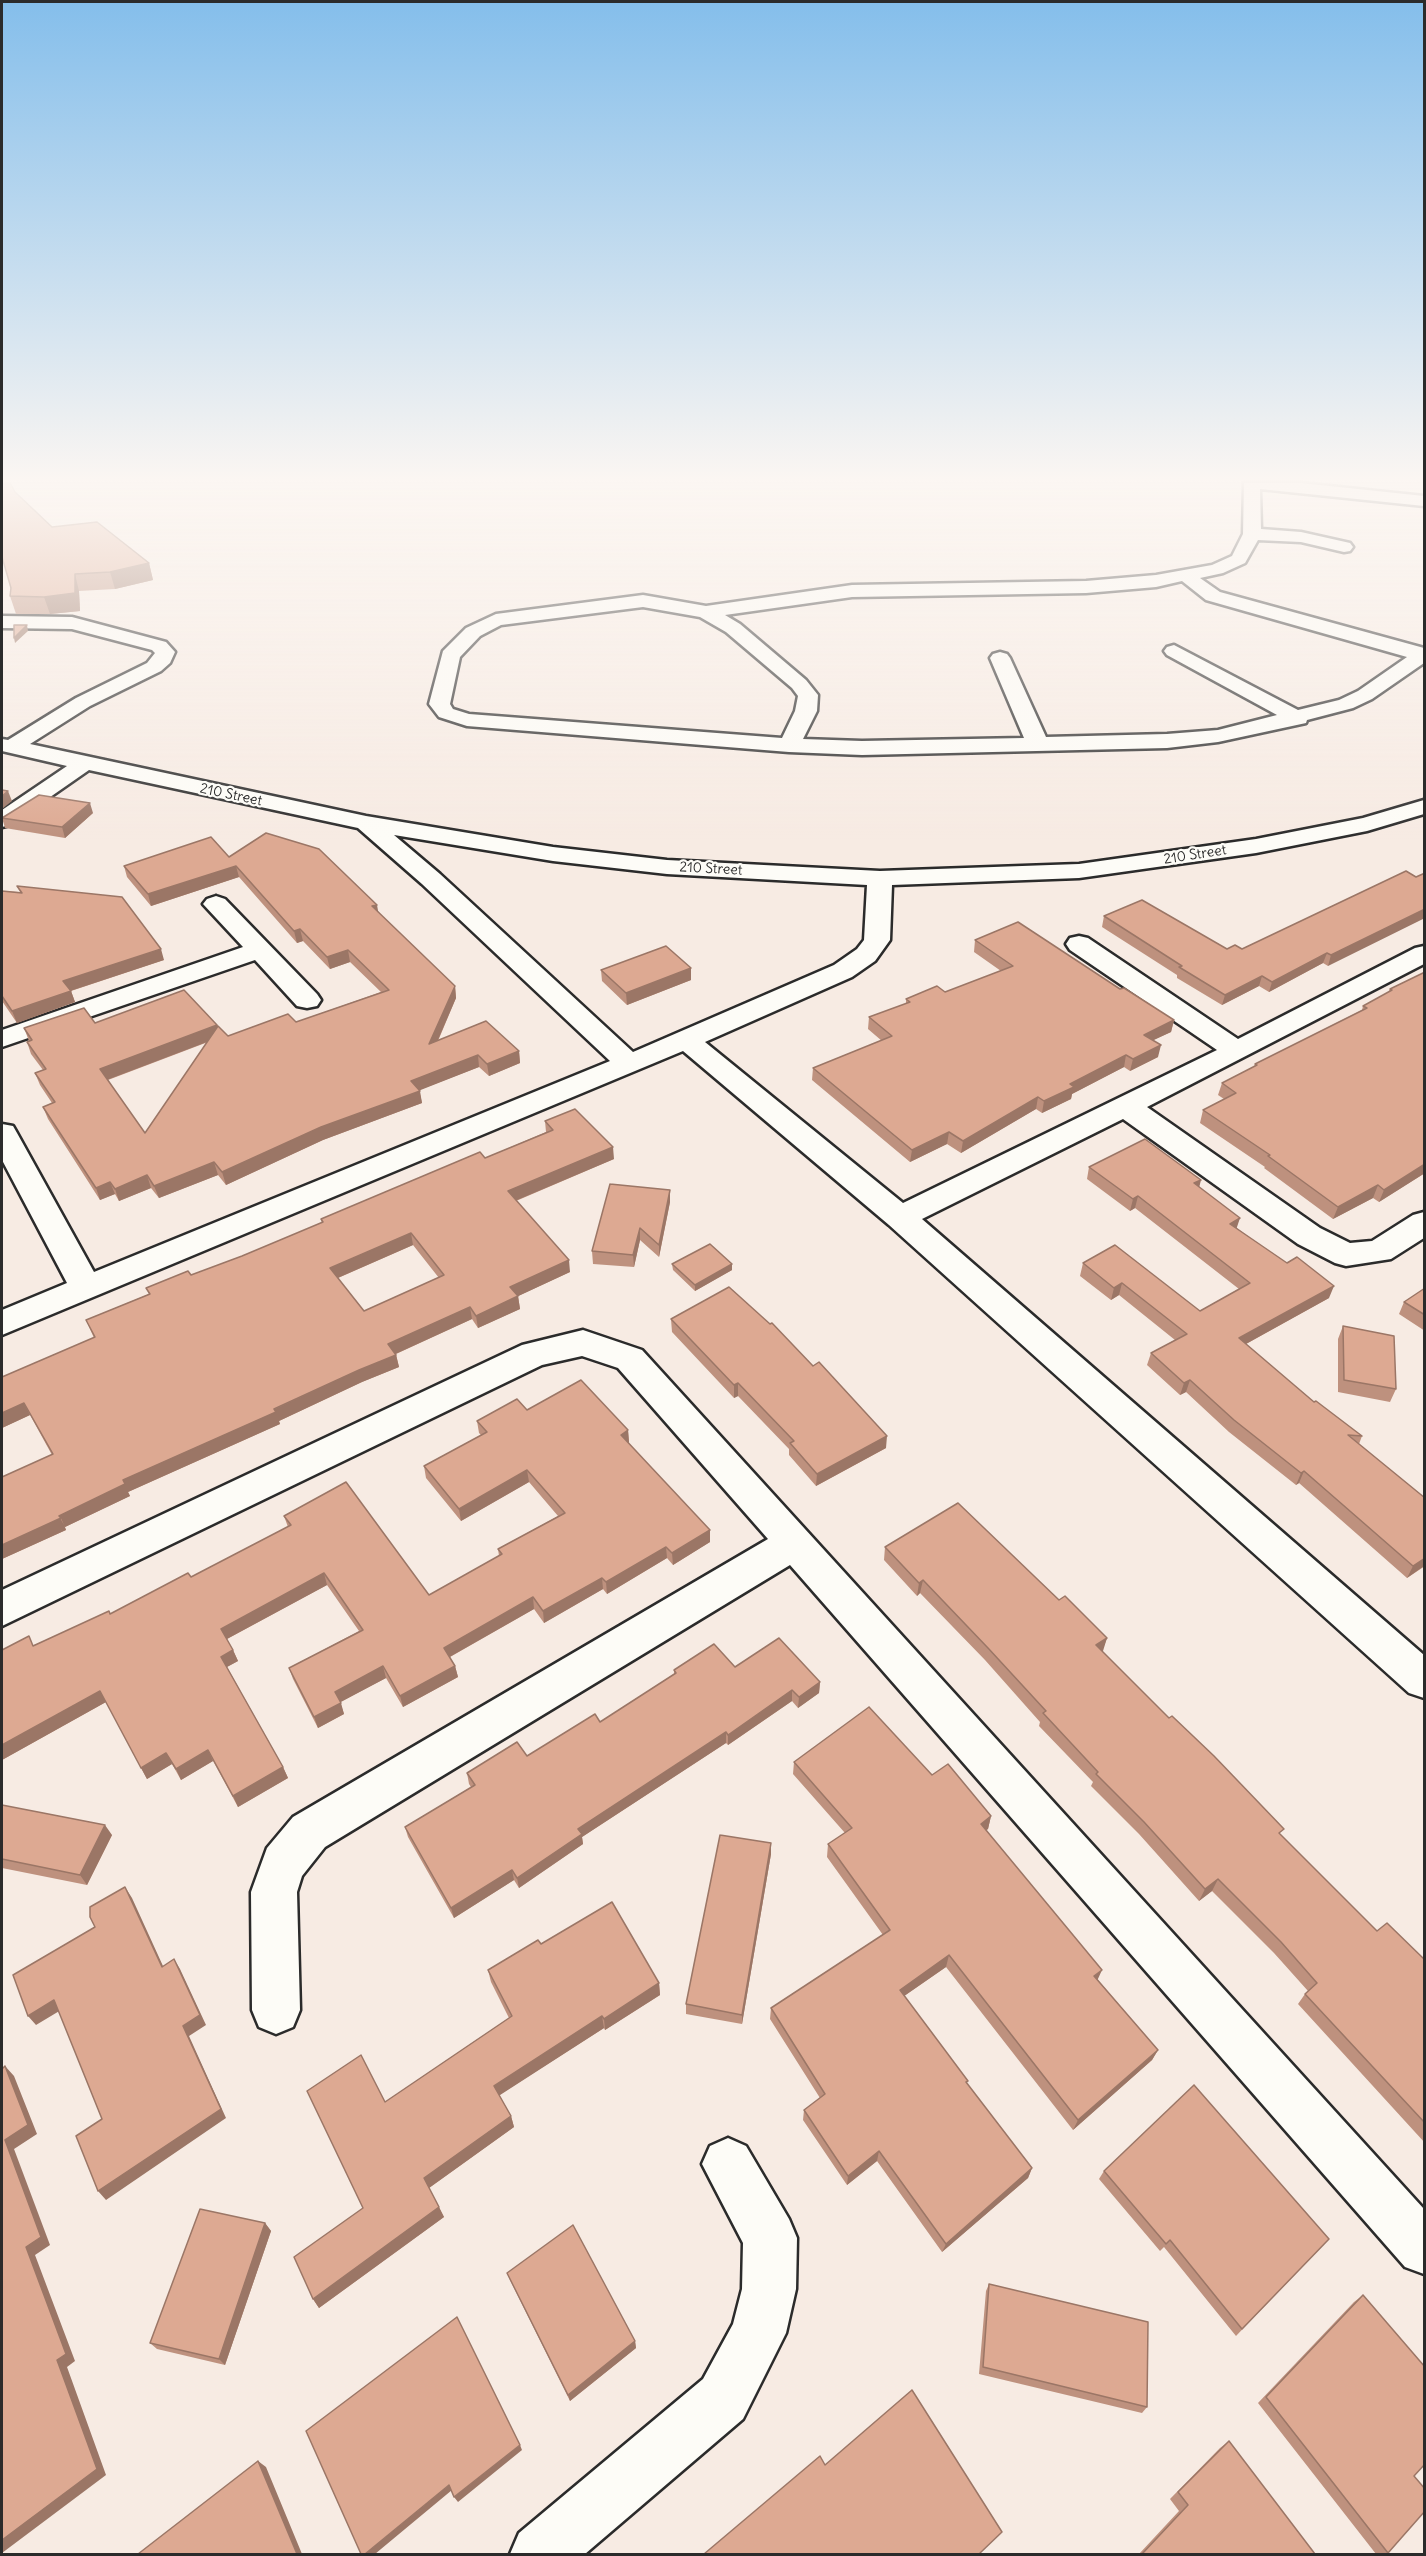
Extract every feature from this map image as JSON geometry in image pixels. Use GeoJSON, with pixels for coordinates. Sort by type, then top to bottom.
{"type":"FeatureCollection","features":[{"type":"Feature","properties":{"kind":"street"},"geometry":{"type":"LineString","coordinates":[[633,602],[496,620],[473,632],[450,655],[439,704],[446,713],[467,720],[789,745],[862,748],[1167,741],[1218,736],[1298,718],[1346,704],[1423,655]]}},
{"type":"Feature","properties":{"kind":"street"},"geometry":{"type":"LineString","coordinates":[[650,602],[706,612],[774,602]]}},
{"type":"Feature","properties":{"kind":"street"},"geometry":{"type":"LineString","coordinates":[[1235,602],[1423,655]]}},
{"type":"Feature","properties":{"kind":"street"},"geometry":{"type":"LineString","coordinates":[[706,612],[733,628],[799,684],[808,695],[806,711],[789,745]]}},
{"type":"Feature","properties":{"kind":"street"},"geometry":{"type":"LineString","coordinates":[[2,622],[72,623],[159,646],[165,652],[163,659],[154,667],[83,702],[6,746]]}},
{"type":"Feature","properties":{"kind":"street"},"geometry":{"type":"LineString","coordinates":[[1174,651],[1298,718]]}},
{"type":"Feature","properties":{"kind":"street"},"geometry":{"type":"LineString","coordinates":[[1000,657],[1038,744]]}},
{"type":"Feature","properties":{"kind":"street","name":"210 Street"},"geometry":{"type":"LineString","coordinates":[[6,746],[366,823],[607,861],[667,867],[880,878],[1079,870],[1149,862],[1256,846],[1366,824],[1425,807]]}},
{"type":"Feature","properties":{"kind":"street"},"geometry":{"type":"LineString","coordinates":[[2,820],[84,764]]}},
{"type":"Feature","properties":{"kind":"street"},"geometry":{"type":"LineString","coordinates":[[366,823],[431,879],[628,1063]]}},
{"type":"Feature","properties":{"kind":"street"},"geometry":{"type":"LineString","coordinates":[[2,1323],[686,1040],[843,971],[866,955],[877,940],[880,878]]}},
{"type":"Feature","properties":{"kind":"street"},"geometry":{"type":"LineString","coordinates":[[216,904],[307,1000]]}},
{"type":"Feature","properties":{"kind":"street"},"geometry":{"type":"LineString","coordinates":[[1079,944],[1237,1051]]}},
{"type":"Feature","properties":{"kind":"street"},"geometry":{"type":"LineString","coordinates":[[2,1039],[260,950]]}},
{"type":"Feature","properties":{"kind":"street"},"geometry":{"type":"LineString","coordinates":[[900,1217],[1237,1051],[1425,954]]}},
{"type":"Feature","properties":{"kind":"street"},"geometry":{"type":"LineString","coordinates":[[686,1040],[900,1217],[1425,1680]]}},
{"type":"Feature","properties":{"kind":"street"},"geometry":{"type":"LineString","coordinates":[[1125,1106],[1309,1236],[1346,1255],[1380,1251],[1425,1223]]}},
{"type":"Feature","properties":{"kind":"street"},"geometry":{"type":"LineString","coordinates":[[2,1133],[86,1288]]}},
{"type":"Feature","properties":{"kind":"street"},"geometry":{"type":"LineString","coordinates":[[2,1609],[534,1354],[583,1343],[630,1359],[1425,2248]]}},
{"type":"Feature","properties":{"kind":"street"},"geometry":{"type":"LineString","coordinates":[[276,2010],[274,1892],[283,1864],[309,1832],[794,1543]]}},
{"type":"Feature","properties":{"kind":"street"},"geometry":{"type":"LineString","coordinates":[[540,2554],[723,2399],[758,2333],[769,2289],[770,2238],[728,2164]]}},
{"type":"Feature","properties":{"kind":"building"},"geometry":{"type":"Polygon","coordinates":[[[14,625],[27,625],[14,638],[14,625]]]}},
{"type":"Feature","properties":{"kind":"building"},"geometry":{"type":"Polygon","coordinates":[[[39,795],[90,803],[62,827],[2,818],[39,795]]]}},
{"type":"Feature","properties":{"kind":"building"},"geometry":{"type":"Polygon","coordinates":[[[266,833],[319,849],[377,905],[372,906],[455,986],[429,1044],[486,1021],[519,1051],[487,1064],[478,1055],[411,1081],[420,1091],[321,1127],[222,1172],[214,1162],[154,1186],[147,1175],[115,1189],[110,1182],[96,1188],[43,1107],[55,1102],[35,1073],[46,1069],[27,1042],[32,1040],[24,1028],[84,1008],[95,1023],[184,990],[217,1025],[100,1069],[145,1133],[218,1026],[228,1036],[288,1014],[296,1022],[389,990],[348,950],[327,957],[300,929],[294,931],[236,866],[148,894],[124,866],[211,837],[229,857],[266,833]]]}},
{"type":"Feature","properties":{"kind":"building"},"geometry":{"type":"Polygon","coordinates":[[[1406,871],[1416,877],[1425,873],[1425,909],[1331,955],[1327,953],[1272,982],[1262,976],[1225,995],[1104,916],[1142,900],[1227,949],[1235,945],[1242,949],[1406,871]]]}},
{"type":"Feature","properties":{"kind":"building"},"geometry":{"type":"Polygon","coordinates":[[[17,886],[122,897],[161,949],[63,981],[71,991],[12,1011],[2,996],[2,891],[22,893],[17,886]]]}},
{"type":"Feature","properties":{"kind":"building"},"geometry":{"type":"Polygon","coordinates":[[[1018,922],[1120,989],[1124,988],[1174,1020],[1144,1035],[1161,1045],[1133,1059],[1126,1055],[1070,1084],[1074,1087],[1044,1101],[1038,1097],[963,1141],[949,1132],[912,1150],[813,1068],[892,1036],[869,1017],[910,1002],[906,999],[937,986],[945,992],[1013,966],[975,940],[1018,922]]]}},
{"type":"Feature","properties":{"kind":"building"},"geometry":{"type":"Polygon","coordinates":[[[666,946],[691,968],[626,993],[601,970],[666,946]]]}},
{"type":"Feature","properties":{"kind":"building"},"geometry":{"type":"Polygon","coordinates":[[[1425,972],[1425,1164],[1384,1190],[1378,1185],[1338,1207],[1268,1156],[1270,1155],[1203,1110],[1236,1093],[1222,1083],[1367,1008],[1363,1006],[1392,990],[1390,989],[1425,972]]]}},
{"type":"Feature","properties":{"kind":"building"},"geometry":{"type":"Polygon","coordinates":[[[575,1109],[613,1147],[508,1191],[569,1260],[510,1287],[518,1296],[476,1316],[470,1307],[388,1344],[396,1355],[274,1409],[276,1412],[123,1480],[125,1484],[59,1516],[61,1518],[2,1545],[2,1477],[53,1454],[24,1403],[2,1413],[2,1377],[95,1337],[86,1320],[150,1294],[146,1288],[188,1271],[191,1275],[242,1256],[323,1222],[321,1219],[480,1152],[485,1158],[553,1130],[545,1121],[575,1109]],[[411,1233],[330,1268],[364,1311],[444,1275],[411,1233]]]}},
{"type":"Feature","properties":{"kind":"building"},"geometry":{"type":"Polygon","coordinates":[[[1145,1139],[1201,1180],[1194,1183],[1240,1218],[1230,1224],[1287,1263],[1297,1257],[1334,1286],[1239,1338],[1314,1402],[1316,1401],[1362,1436],[1348,1435],[1425,1498],[1425,1558],[1413,1566],[1304,1471],[1301,1473],[1234,1420],[1190,1380],[1184,1383],[1151,1353],[1187,1334],[1122,1283],[1114,1288],[1083,1263],[1115,1245],[1200,1311],[1250,1283],[1138,1196],[1133,1199],[1089,1167],[1145,1139]]]}},
{"type":"Feature","properties":{"kind":"building"},"geometry":{"type":"Polygon","coordinates":[[[610,1184],[670,1190],[659,1245],[640,1228],[633,1255],[592,1251],[610,1184]]]}},
{"type":"Feature","properties":{"kind":"building"},"geometry":{"type":"Polygon","coordinates":[[[710,1244],[732,1264],[695,1285],[672,1264],[710,1244]]]}},
{"type":"Feature","properties":{"kind":"building"},"geometry":{"type":"Polygon","coordinates":[[[729,1287],[770,1324],[772,1323],[813,1366],[819,1362],[887,1436],[817,1474],[790,1443],[794,1441],[738,1383],[734,1385],[671,1319],[729,1287]]]}},
{"type":"Feature","properties":{"kind":"building"},"geometry":{"type":"Polygon","coordinates":[[[1425,1288],[1425,1315],[1404,1302],[1425,1288]]]}},
{"type":"Feature","properties":{"kind":"building"},"geometry":{"type":"Polygon","coordinates":[[[1343,1326],[1394,1336],[1396,1389],[1344,1380],[1343,1326]]]}},
{"type":"Feature","properties":{"kind":"building"},"geometry":{"type":"Polygon","coordinates":[[[581,1380],[628,1430],[621,1435],[710,1530],[672,1553],[666,1547],[606,1582],[602,1578],[543,1611],[533,1597],[444,1648],[455,1666],[400,1696],[383,1666],[335,1692],[341,1703],[314,1717],[289,1668],[363,1630],[324,1573],[221,1629],[233,1650],[221,1657],[283,1767],[233,1796],[208,1750],[176,1769],[166,1753],[141,1768],[100,1691],[2,1745],[2,1650],[29,1636],[33,1646],[109,1611],[110,1614],[188,1573],[191,1577],[291,1525],[284,1516],[346,1482],[429,1595],[502,1554],[498,1549],[565,1513],[527,1470],[459,1509],[424,1466],[487,1432],[477,1421],[517,1399],[527,1410],[581,1380]]]}},
{"type":"Feature","properties":{"kind":"building"},"geometry":{"type":"Polygon","coordinates":[[[958,1503],[1059,1600],[1065,1596],[1107,1638],[1096,1645],[1169,1718],[1172,1716],[1214,1756],[1284,1829],[1279,1833],[1377,1931],[1387,1923],[1425,1960],[1425,2123],[1305,1994],[1317,1983],[1281,1942],[1218,1879],[1205,1889],[1144,1822],[1096,1774],[1098,1772],[1043,1713],[1046,1711],[988,1648],[923,1580],[919,1583],[885,1547],[958,1503]]]}},
{"type":"Feature","properties":{"kind":"building"},"geometry":{"type":"Polygon","coordinates":[[[779,1638],[820,1682],[799,1697],[792,1690],[728,1735],[726,1732],[578,1829],[582,1834],[517,1878],[512,1870],[451,1908],[405,1827],[475,1785],[467,1773],[517,1742],[527,1756],[595,1714],[600,1722],[676,1673],[674,1670],[714,1644],[735,1667],[779,1638]]]}},
{"type":"Feature","properties":{"kind":"building"},"geometry":{"type":"Polygon","coordinates":[[[869,1707],[932,1775],[948,1764],[991,1816],[981,1824],[1102,1970],[1094,1976],[1158,2050],[1078,2120],[949,1955],[900,1990],[1032,2168],[946,2244],[879,2151],[848,2176],[804,2110],[825,2094],[771,2008],[890,1930],[828,1844],[852,1828],[794,1762],[869,1707]]]}},
{"type":"Feature","properties":{"kind":"building"},"geometry":{"type":"Polygon","coordinates":[[[2,1805],[105,1825],[80,1875],[2,1859],[2,1805]]]}},
{"type":"Feature","properties":{"kind":"building"},"geometry":{"type":"Polygon","coordinates":[[[720,1835],[771,1843],[742,2015],[686,2004],[720,1835]]]}},
{"type":"Feature","properties":{"kind":"building"},"geometry":{"type":"Polygon","coordinates":[[[125,1887],[162,1967],[174,1959],[200,2015],[183,2026],[221,2109],[98,2191],[76,2136],[102,2119],[54,2000],[28,2016],[13,1975],[95,1927],[90,1917],[90,1907],[125,1887]]]}},
{"type":"Feature","properties":{"kind":"building"},"geometry":{"type":"Polygon","coordinates":[[[612,1902],[659,1983],[604,2019],[602,2016],[494,2086],[511,2116],[424,2178],[439,2207],[313,2299],[294,2257],[363,2208],[307,2091],[361,2055],[385,2102],[512,2016],[488,1970],[538,1940],[541,1944],[612,1902]]]}},
{"type":"Feature","properties":{"kind":"building"},"geometry":{"type":"Polygon","coordinates":[[[5,2066],[28,2125],[5,2140],[41,2237],[26,2247],[66,2354],[57,2360],[97,2469],[2,2540],[2,2069],[5,2066]]]}},
{"type":"Feature","properties":{"kind":"building"},"geometry":{"type":"Polygon","coordinates":[[[1194,2085],[1329,2239],[1242,2329],[1170,2240],[1166,2244],[1104,2171],[1194,2085]]]}},
{"type":"Feature","properties":{"kind":"building"},"geometry":{"type":"Polygon","coordinates":[[[200,2209],[265,2223],[219,2359],[150,2343],[200,2209]]]}},
{"type":"Feature","properties":{"kind":"building"},"geometry":{"type":"Polygon","coordinates":[[[573,2225],[635,2341],[568,2395],[507,2273],[573,2225]]]}},
{"type":"Feature","properties":{"kind":"building"},"geometry":{"type":"Polygon","coordinates":[[[989,2284],[1148,2322],[1147,2407],[983,2367],[989,2284]]]}},
{"type":"Feature","properties":{"kind":"building"},"geometry":{"type":"Polygon","coordinates":[[[1363,2295],[1425,2367],[1425,2464],[1414,2476],[1425,2489],[1425,2511],[1388,2553],[1266,2397],[1363,2295]]]}},
{"type":"Feature","properties":{"kind":"building"},"geometry":{"type":"Polygon","coordinates":[[[457,2317],[520,2445],[454,2497],[449,2485],[365,2554],[361,2554],[306,2431],[457,2317]]]}},
{"type":"Feature","properties":{"kind":"building"},"geometry":{"type":"Polygon","coordinates":[[[912,2390],[1002,2532],[979,2554],[704,2554],[820,2456],[825,2465],[912,2390]]]}},
{"type":"Feature","properties":{"kind":"building"},"geometry":{"type":"Polygon","coordinates":[[[1229,2441],[1315,2554],[1142,2554],[1188,2505],[1178,2492],[1229,2441]]]}},
{"type":"Feature","properties":{"kind":"building"},"geometry":{"type":"Polygon","coordinates":[[[258,2461],[297,2554],[138,2554],[258,2461]]]}}]}
